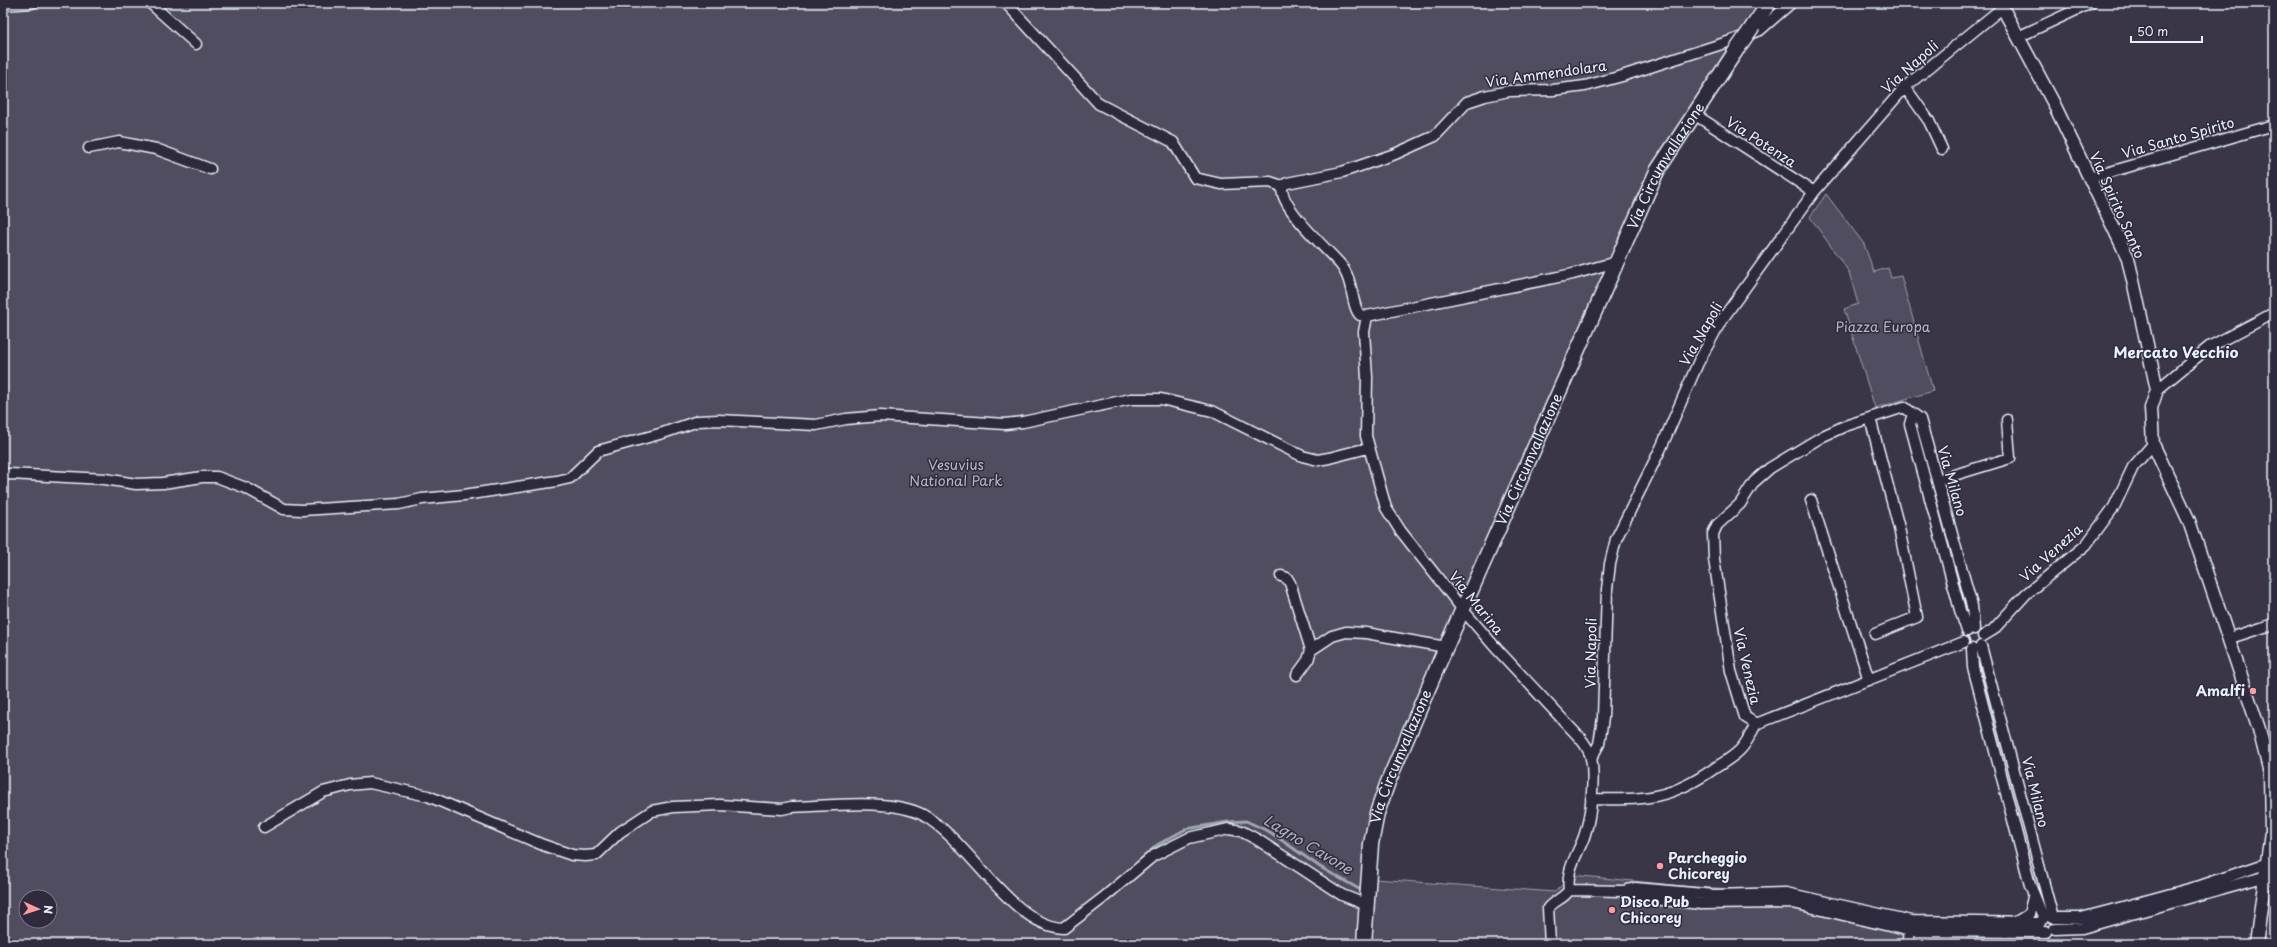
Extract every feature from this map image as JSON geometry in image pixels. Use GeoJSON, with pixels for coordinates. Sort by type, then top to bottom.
{"type":"FeatureCollection","features":[{"type":"Feature","properties":{"kind":"main road","name":"Via Circumvallazione"},"geometry":{"type":"LineString","coordinates":[[1364,944],[1371,844],[1377,813],[1388,782],[1446,647],[1657,171],[1769,3]]}},
{"type":"Feature","properties":{"kind":"street"},"geometry":{"type":"LineString","coordinates":[[3,6],[32,3]]}},
{"type":"Feature","properties":{"kind":"street"},"geometry":{"type":"LineString","coordinates":[[150,3],[196,44]]}},
{"type":"Feature","properties":{"kind":"street"},"geometry":{"type":"LineString","coordinates":[[1006,3],[1099,104],[1173,142],[1195,178],[1221,184],[1270,182],[1282,186],[1281,192],[1288,205],[1313,238],[1329,252],[1348,275],[1356,309],[1360,315],[1366,316],[1573,274],[1616,262]]}},
{"type":"Feature","properties":{"kind":"street","name":"Via Ammendolara"},"geometry":{"type":"LineString","coordinates":[[1282,186],[1286,183],[1342,172],[1396,154],[1435,136],[1467,102],[1509,91],[1553,90],[1584,86],[1622,76],[1760,30],[1791,3]]}},
{"type":"Feature","properties":{"kind":"street"},"geometry":{"type":"LineString","coordinates":[[2018,37],[2091,3]]}},
{"type":"Feature","properties":{"kind":"street","name":"Via Spirito Santo"},"geometry":{"type":"LineString","coordinates":[[2001,5],[2052,102],[2128,258],[2157,390],[2151,408],[2153,444]]}},
{"type":"Feature","properties":{"kind":"street","name":"Via Napoli"},"geometry":{"type":"LineString","coordinates":[[1591,758],[1598,744],[1603,718],[1606,588],[1616,539],[1662,448],[1698,363],[1721,321],[1814,192],[1905,87],[2001,5]]}},
{"type":"Feature","properties":{"kind":"street"},"geometry":{"type":"LineString","coordinates":[[1905,87],[1929,122],[1942,149]]}},
{"type":"Feature","properties":{"kind":"street","name":"Via Potenza"},"geometry":{"type":"LineString","coordinates":[[1694,114],[1814,192]]}},
{"type":"Feature","properties":{"kind":"street","name":"Via Santo Spirito"},"geometry":{"type":"LineString","coordinates":[[2089,178],[2274,124]]}},
{"type":"Feature","properties":{"kind":"street"},"geometry":{"type":"LineString","coordinates":[[89,148],[119,142],[156,150],[210,169]]}},
{"type":"Feature","properties":{"kind":"street"},"geometry":{"type":"LineString","coordinates":[[2157,390],[2209,347],[2274,313]]}},
{"type":"Feature","properties":{"kind":"street"},"geometry":{"type":"LineString","coordinates":[[3,476],[9,474],[78,477],[136,484],[163,483],[202,477],[217,477],[246,488],[284,509],[302,510],[399,504],[422,499],[464,495],[570,478],[598,451],[663,433],[698,421],[718,420],[816,425],[846,419],[880,416],[1005,424],[1023,422],[1131,399],[1161,399],[1212,411],[1269,441],[1302,456],[1318,460],[1368,448],[1365,429],[1367,377],[1364,332],[1366,316]]}},
{"type":"Feature","properties":{"kind":"street"},"geometry":{"type":"LineString","coordinates":[[1875,634],[1917,617],[1899,528],[1870,418],[1904,408],[1913,414]]}},
{"type":"Feature","properties":{"kind":"street","name":"Via Milano"},"geometry":{"type":"LineString","coordinates":[[1913,414],[1920,419],[1972,606],[1971,630],[1960,610],[1910,424],[1913,414]]}},
{"type":"Feature","properties":{"kind":"street","name":"Via Venezia"},"geometry":{"type":"LineString","coordinates":[[1870,418],[1845,426],[1823,436],[1770,468],[1754,482],[1740,504],[1717,525],[1713,534],[1714,559],[1731,671],[1745,717],[1756,724],[1964,642]]}},
{"type":"Feature","properties":{"kind":"street"},"geometry":{"type":"LineString","coordinates":[[1938,480],[2010,458],[2008,420]]}},
{"type":"Feature","properties":{"kind":"street"},"geometry":{"type":"LineString","coordinates":[[2153,444],[2189,521],[2230,638],[2259,729],[2270,773],[2272,810],[2270,875],[2256,944]]}},
{"type":"Feature","properties":{"kind":"street","name":"Via Venezia"},"geometry":{"type":"LineString","coordinates":[[1979,644],[2026,594],[2086,545],[2114,507],[2134,467],[2153,444]]}},
{"type":"Feature","properties":{"kind":"street","name":"Via Marina"},"geometry":{"type":"LineString","coordinates":[[1368,448],[1386,508],[1400,530],[1462,610],[1495,648],[1580,738],[1588,750],[1591,758]]}},
{"type":"Feature","properties":{"kind":"street"},"geometry":{"type":"LineString","coordinates":[[1811,500],[1869,680]]}},
{"type":"Feature","properties":{"kind":"street"},"geometry":{"type":"LineString","coordinates":[[1281,576],[1287,578],[1290,583],[1311,650],[1308,660],[1297,675]]}},
{"type":"Feature","properties":{"kind":"street"},"geometry":{"type":"LineString","coordinates":[[2230,638],[2274,624]]}},
{"type":"Feature","properties":{"kind":"street"},"geometry":{"type":"LineString","coordinates":[[1971,630],[1980,631],[1979,644],[1964,642],[1964,636],[1971,630]]}},
{"type":"Feature","properties":{"kind":"street"},"geometry":{"type":"LineString","coordinates":[[1311,650],[1332,636],[1346,632],[1366,633],[1446,647]]}},
{"type":"Feature","properties":{"kind":"street","name":"Via Milano"},"geometry":{"type":"LineString","coordinates":[[1979,644],[1973,667],[2033,895],[2048,924]]}},
{"type":"Feature","properties":{"kind":"street","name":"Via Milano"},"geometry":{"type":"LineString","coordinates":[[1979,644],[2048,924]]}},
{"type":"Feature","properties":{"kind":"street"},"geometry":{"type":"LineString","coordinates":[[1591,799],[1649,797],[1672,793],[1685,787],[1734,755],[1743,746],[1756,724]]}},
{"type":"Feature","properties":{"kind":"street"},"geometry":{"type":"LineString","coordinates":[[1550,944],[1548,908],[1551,904],[1566,896],[1569,890],[1568,874],[1585,834],[1591,799],[1591,758]]}},
{"type":"Feature","properties":{"kind":"street"},"geometry":{"type":"LineString","coordinates":[[264,827],[324,792],[350,785],[370,783],[428,796],[543,845],[572,855],[585,856],[596,855],[620,832],[652,811],[673,807],[720,805],[782,809],[791,807],[884,805],[904,808],[924,816],[943,830],[970,855],[1013,904],[1026,914],[1058,928],[1064,928],[1104,898],[1153,856],[1188,838],[1228,829],[1241,831],[1252,837],[1342,896],[1367,900]]}},
{"type":"Feature","properties":{"kind":"street"},"geometry":{"type":"LineString","coordinates":[[1623,891],[1634,897],[1701,904],[1793,903],[1910,931],[2048,924],[2081,918],[2200,886],[2271,862]]}},
{"type":"Feature","properties":{"kind":"street"},"geometry":{"type":"LineString","coordinates":[[1569,890],[1623,891],[1635,888],[1715,895],[1786,893],[1912,920],[2016,922],[2082,928],[2270,875]]}},
{"type":"Feature","properties":{"kind":"street","name":"Via Milano"},"geometry":{"type":"LineString","coordinates":[[2016,922],[2029,914],[2033,895]]}},
{"type":"Feature","properties":{"kind":"street"},"geometry":{"type":"LineString","coordinates":[[1907,944],[1912,920]]}},
{"type":"Feature","properties":{"kind":"green space","name":"Vesuvius National Park"},"geometry":{"type":"Polygon","coordinates":[[[3,3],[1775,3],[1654,182],[1519,489],[1382,813],[1375,879],[1555,892],[1572,875],[1694,887],[1797,892],[1910,917],[1907,944],[3,944],[3,3]]]}},
{"type":"Feature","properties":{"kind":"green space","name":"Piazza Europa"},"geometry":{"type":"Polygon","coordinates":[[[1826,194],[1864,244],[1874,272],[1888,268],[1891,278],[1901,276],[1933,391],[1875,408],[1844,309],[1858,304],[1849,272],[1810,217],[1826,194]]]}},
{"type":"Feature","properties":{"kind":"waterway","name":"Lagno Cavone"},"geometry":{"type":"LineString","coordinates":[[1138,862],[1157,845],[1186,829],[1228,822],[1246,821],[1270,832],[1320,867],[1359,889]]}},
{"type":"Feature","properties":{"kind":"place","name":"Amalfi"},"geometry":{"type":"Point","coordinates":[2253,691]}},
{"type":"Feature","properties":{"kind":"place","name":"Parcheggio Chicorey"},"geometry":{"type":"Point","coordinates":[1660,866]}},
{"type":"Feature","properties":{"kind":"place","name":"Disco Pub Chicorey"},"geometry":{"type":"Point","coordinates":[1612,910]}},
{"type":"Feature","properties":{"kind":"district","name":"Mercato Vecchio"},"geometry":{"type":"Point","coordinates":[2176,353]}}]}
